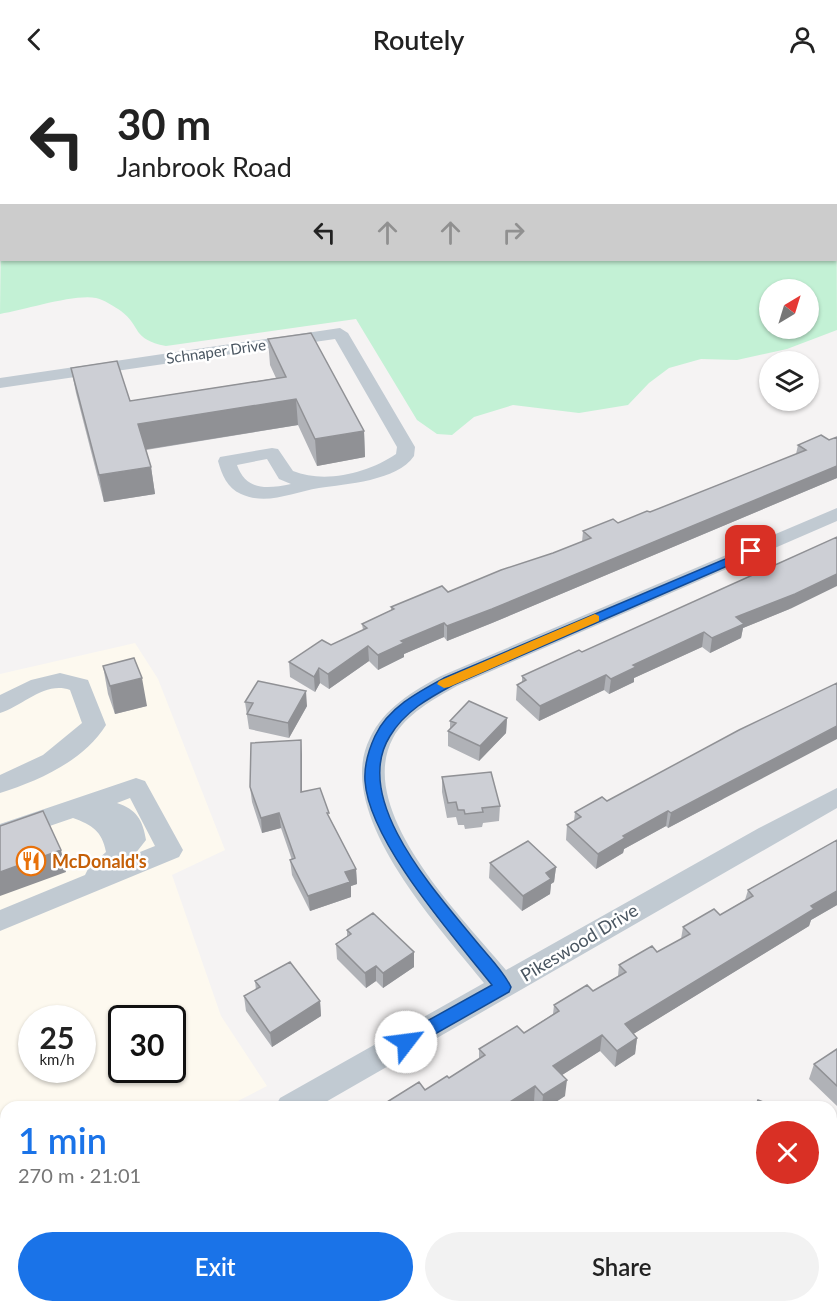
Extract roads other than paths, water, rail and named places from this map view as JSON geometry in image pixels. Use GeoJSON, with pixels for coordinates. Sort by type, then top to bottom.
{"type":"FeatureCollection","features":[{"type":"Feature","properties":{"kind":"street","name":"Schnaper Drive"},"geometry":{"type":"LineString","coordinates":[[0,383],[340,333],[406,447],[405,456],[386,469],[315,483]]}},
{"type":"Feature","properties":{"kind":"street"},"geometry":{"type":"LineString","coordinates":[[503,987],[417,878],[381,814],[372,780],[375,756],[382,736],[398,716],[419,698],[449,681],[837,514]]}},
{"type":"Feature","properties":{"kind":"street"},"geometry":{"type":"LineString","coordinates":[[0,705],[56,678],[69,679],[80,685],[94,725],[63,754],[14,780],[0,784]]}},
{"type":"Feature","properties":{"kind":"street"},"geometry":{"type":"LineString","coordinates":[[0,834],[136,787],[170,850],[0,921]]}},
{"type":"Feature","properties":{"kind":"street","name":"Pikeswood Drive"},"geometry":{"type":"LineString","coordinates":[[301,1101],[503,987],[666,890],[837,797]]}},
{"type":"Feature","properties":{"kind":"street"},"geometry":{"type":"LineString","coordinates":[[73,809],[108,824],[116,837],[119,855],[83,886]]}},
{"type":"Feature","properties":{"kind":"place","name":"McDonald's"},"geometry":{"type":"Point","coordinates":[31,861]}}]}
